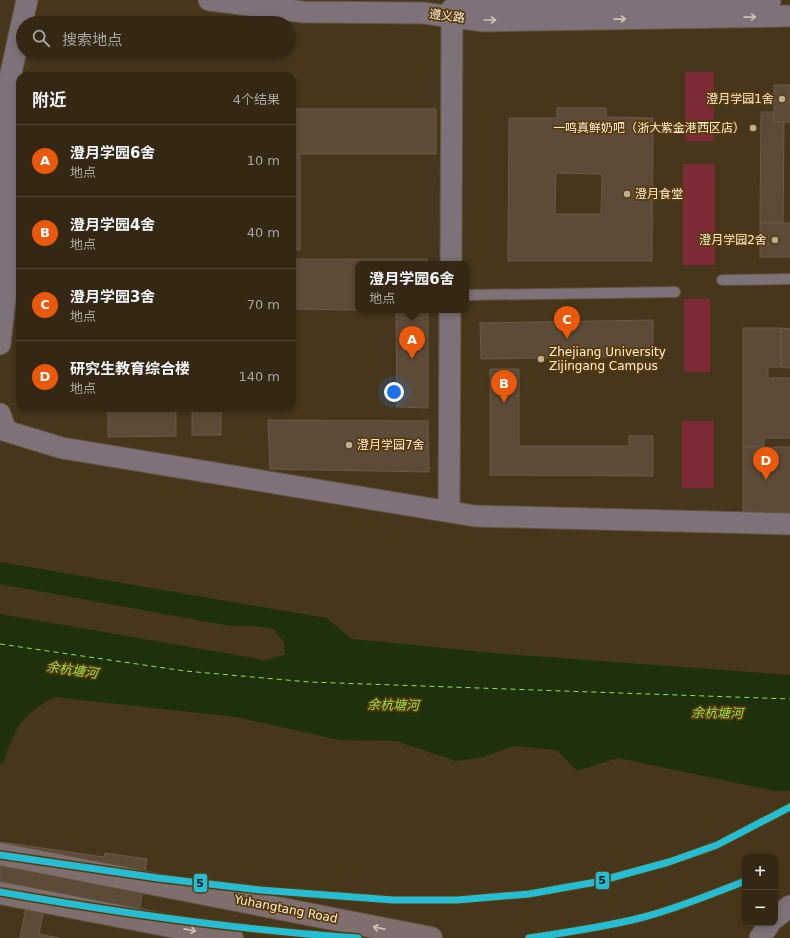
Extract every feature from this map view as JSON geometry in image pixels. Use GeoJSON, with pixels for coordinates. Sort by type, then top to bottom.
{"type":"FeatureCollection","features":[{"type":"Feature","properties":{"kind":"main road","name":"Yuhangtang Road"},"geometry":{"type":"LineString","coordinates":[[0,854],[431,938]]}},
{"type":"Feature","properties":{"kind":"main road"},"geometry":{"type":"LineString","coordinates":[[0,893],[232,938]]}},
{"type":"Feature","properties":{"kind":"street"},"geometry":{"type":"LineString","coordinates":[[23,16],[27,0]]}},
{"type":"Feature","properties":{"kind":"street"},"geometry":{"type":"LineString","coordinates":[[209,0],[303,12],[423,14]]}},
{"type":"Feature","properties":{"kind":"street","name":"遵义路"},"geometry":{"type":"LineString","coordinates":[[423,14],[483,5],[790,2]]}},
{"type":"Feature","properties":{"kind":"street","name":"遵义路"},"geometry":{"type":"LineString","coordinates":[[423,14],[484,20],[790,16]]}},
{"type":"Feature","properties":{"kind":"street"},"geometry":{"type":"LineString","coordinates":[[450,261],[452,17]]}},
{"type":"Feature","properties":{"kind":"street"},"geometry":{"type":"LineString","coordinates":[[0,344],[6,292],[9,82],[16,50]]}},
{"type":"Feature","properties":{"kind":"street"},"geometry":{"type":"LineString","coordinates":[[449,511],[450,313]]}},
{"type":"Feature","properties":{"kind":"street"},"geometry":{"type":"LineString","coordinates":[[0,414],[6,431],[62,448],[475,516],[790,524]]}},
{"type":"Feature","properties":{"kind":"street"},"geometry":{"type":"LineString","coordinates":[[778,916],[790,906]]}},
{"type":"Feature","properties":{"kind":"street"},"geometry":{"type":"LineString","coordinates":[[760,938],[768,926]]}},
{"type":"Feature","properties":{"kind":"lane"},"geometry":{"type":"LineString","coordinates":[[722,280],[790,279]]}},
{"type":"Feature","properties":{"kind":"lane"},"geometry":{"type":"LineString","coordinates":[[469,295],[675,292]]}},
{"type":"Feature","properties":{"kind":"shaded area"},"geometry":{"type":"Polygon","coordinates":[[[685,72],[714,72],[714,141],[685,141],[685,72]]]}},
{"type":"Feature","properties":{"kind":"shaded area"},"geometry":{"type":"Polygon","coordinates":[[[683,164],[715,164],[715,265],[683,265],[683,164]]]}},
{"type":"Feature","properties":{"kind":"shaded area"},"geometry":{"type":"Polygon","coordinates":[[[684,299],[710,299],[710,372],[684,372],[684,299]]]}},
{"type":"Feature","properties":{"kind":"shaded area"},"geometry":{"type":"Polygon","coordinates":[[[682,421],[714,421],[714,488],[682,488],[682,421]]]}},
{"type":"Feature","properties":{"kind":"water","name":"余杭塘河"},"geometry":{"type":"Polygon","coordinates":[[[0,562],[326,618],[352,639],[504,654],[790,675],[790,791],[775,791],[618,758],[577,771],[557,750],[513,746],[484,757],[456,761],[396,741],[340,740],[236,717],[54,697],[33,710],[20,724],[11,741],[3,764],[0,763],[0,614],[264,660],[285,655],[284,643],[274,629],[255,626],[230,626],[0,584],[0,562]]]}},
{"type":"Feature","properties":{"kind":"building","name":"澄月学园1舍"},"geometry":{"type":"Polygon","coordinates":[[[774,85],[790,85],[790,122],[774,122],[774,85]]]}},
{"type":"Feature","properties":{"kind":"building","name":"澄月食堂"},"geometry":{"type":"Polygon","coordinates":[[[557,108],[606,108],[606,117],[653,118],[652,261],[508,261],[509,118],[557,118],[557,108]],[[556,173],[555,214],[601,214],[602,174],[556,173]]]}},
{"type":"Feature","properties":{"kind":"building"},"geometry":{"type":"Polygon","coordinates":[[[296,109],[436,109],[436,154],[300,154],[300,250],[296,250],[296,109]]]}},
{"type":"Feature","properties":{"kind":"building"},"geometry":{"type":"Polygon","coordinates":[[[761,112],[774,112],[774,122],[784,122],[783,223],[760,223],[761,112]]]}},
{"type":"Feature","properties":{"kind":"building","name":"澄月学园2舍"},"geometry":{"type":"Polygon","coordinates":[[[760,223],[790,223],[790,257],[760,257],[760,223]]]}},
{"type":"Feature","properties":{"kind":"building"},"geometry":{"type":"Polygon","coordinates":[[[296,259],[427,259],[427,261],[355,261],[355,310],[296,309],[296,259]]]}},
{"type":"Feature","properties":{"kind":"building"},"geometry":{"type":"Polygon","coordinates":[[[396,313],[428,313],[428,408],[397,407],[396,313]]]}},
{"type":"Feature","properties":{"kind":"building"},"geometry":{"type":"Polygon","coordinates":[[[653,320],[653,356],[481,359],[480,323],[653,320]]]}},
{"type":"Feature","properties":{"kind":"building"},"geometry":{"type":"Polygon","coordinates":[[[743,328],[781,328],[781,367],[768,367],[768,378],[790,378],[790,438],[764,438],[764,447],[743,447],[743,328]]]}},
{"type":"Feature","properties":{"kind":"building"},"geometry":{"type":"Polygon","coordinates":[[[781,328],[790,329],[790,368],[781,367],[781,328]]]}},
{"type":"Feature","properties":{"kind":"building"},"geometry":{"type":"Polygon","coordinates":[[[490,369],[519,369],[519,446],[629,446],[629,436],[653,436],[653,476],[490,475],[490,369]]]}},
{"type":"Feature","properties":{"kind":"building"},"geometry":{"type":"Polygon","coordinates":[[[108,412],[176,412],[176,436],[108,437],[108,412]]]}},
{"type":"Feature","properties":{"kind":"building"},"geometry":{"type":"Polygon","coordinates":[[[192,412],[221,412],[221,435],[192,435],[192,412]]]}},
{"type":"Feature","properties":{"kind":"building","name":"澄月学园7舍"},"geometry":{"type":"Polygon","coordinates":[[[268,420],[428,421],[429,472],[270,469],[268,420]]]}},
{"type":"Feature","properties":{"kind":"building"},"geometry":{"type":"Polygon","coordinates":[[[743,447],[790,447],[790,513],[743,512],[743,447]]]}},
{"type":"Feature","properties":{"kind":"building"},"geometry":{"type":"Polygon","coordinates":[[[0,842],[104,857],[105,853],[147,859],[137,929],[44,909],[39,934],[59,938],[20,938],[26,907],[0,903],[0,842]]]}},
{"type":"Feature","properties":{"kind":"ferry route"},"geometry":{"type":"LineString","coordinates":[[0,644],[185,671],[309,682],[790,699]]}},
{"type":"Feature","properties":{"kind":"transit line","name":"5"},"geometry":{"type":"LineString","coordinates":[[0,855],[158,878],[260,890],[393,900],[457,900],[529,894],[596,882],[669,862],[717,845],[790,807]]}},
{"type":"Feature","properties":{"kind":"transit line","name":"5"},"geometry":{"type":"LineString","coordinates":[[529,938],[630,921],[708,896],[742,882]]}},
{"type":"Feature","properties":{"kind":"transit line","name":"5"},"geometry":{"type":"LineString","coordinates":[[0,892],[178,920],[313,935],[358,938]]}},
{"type":"Feature","properties":{"kind":"place","name":"澄月学园1舍"},"geometry":{"type":"Point","coordinates":[782,99]}},
{"type":"Feature","properties":{"kind":"place","name":"一鸣真鲜奶吧（浙大紫金港西区店）"},"geometry":{"type":"Point","coordinates":[753,128]}},
{"type":"Feature","properties":{"kind":"place","name":"澄月食堂"},"geometry":{"type":"Point","coordinates":[627,194]}},
{"type":"Feature","properties":{"kind":"place","name":"澄月学园2舍"},"geometry":{"type":"Point","coordinates":[775,240]}},
{"type":"Feature","properties":{"kind":"place","name":"澄月学园3舍"},"geometry":{"type":"Point","coordinates":[567,339]}},
{"type":"Feature","properties":{"kind":"place","name":"澄月学园6舍"},"geometry":{"type":"Point","coordinates":[412,359]}},
{"type":"Feature","properties":{"kind":"place","name":"Zhejiang University Zijingang Campus"},"geometry":{"type":"Point","coordinates":[541,359]}},
{"type":"Feature","properties":{"kind":"place","name":"澄月学园4舍"},"geometry":{"type":"Point","coordinates":[504,403]}},
{"type":"Feature","properties":{"kind":"place","name":"澄月学园7舍"},"geometry":{"type":"Point","coordinates":[349,445]}},
{"type":"Feature","properties":{"kind":"place","name":"研究生教育综合楼"},"geometry":{"type":"Point","coordinates":[766,480]}}]}
